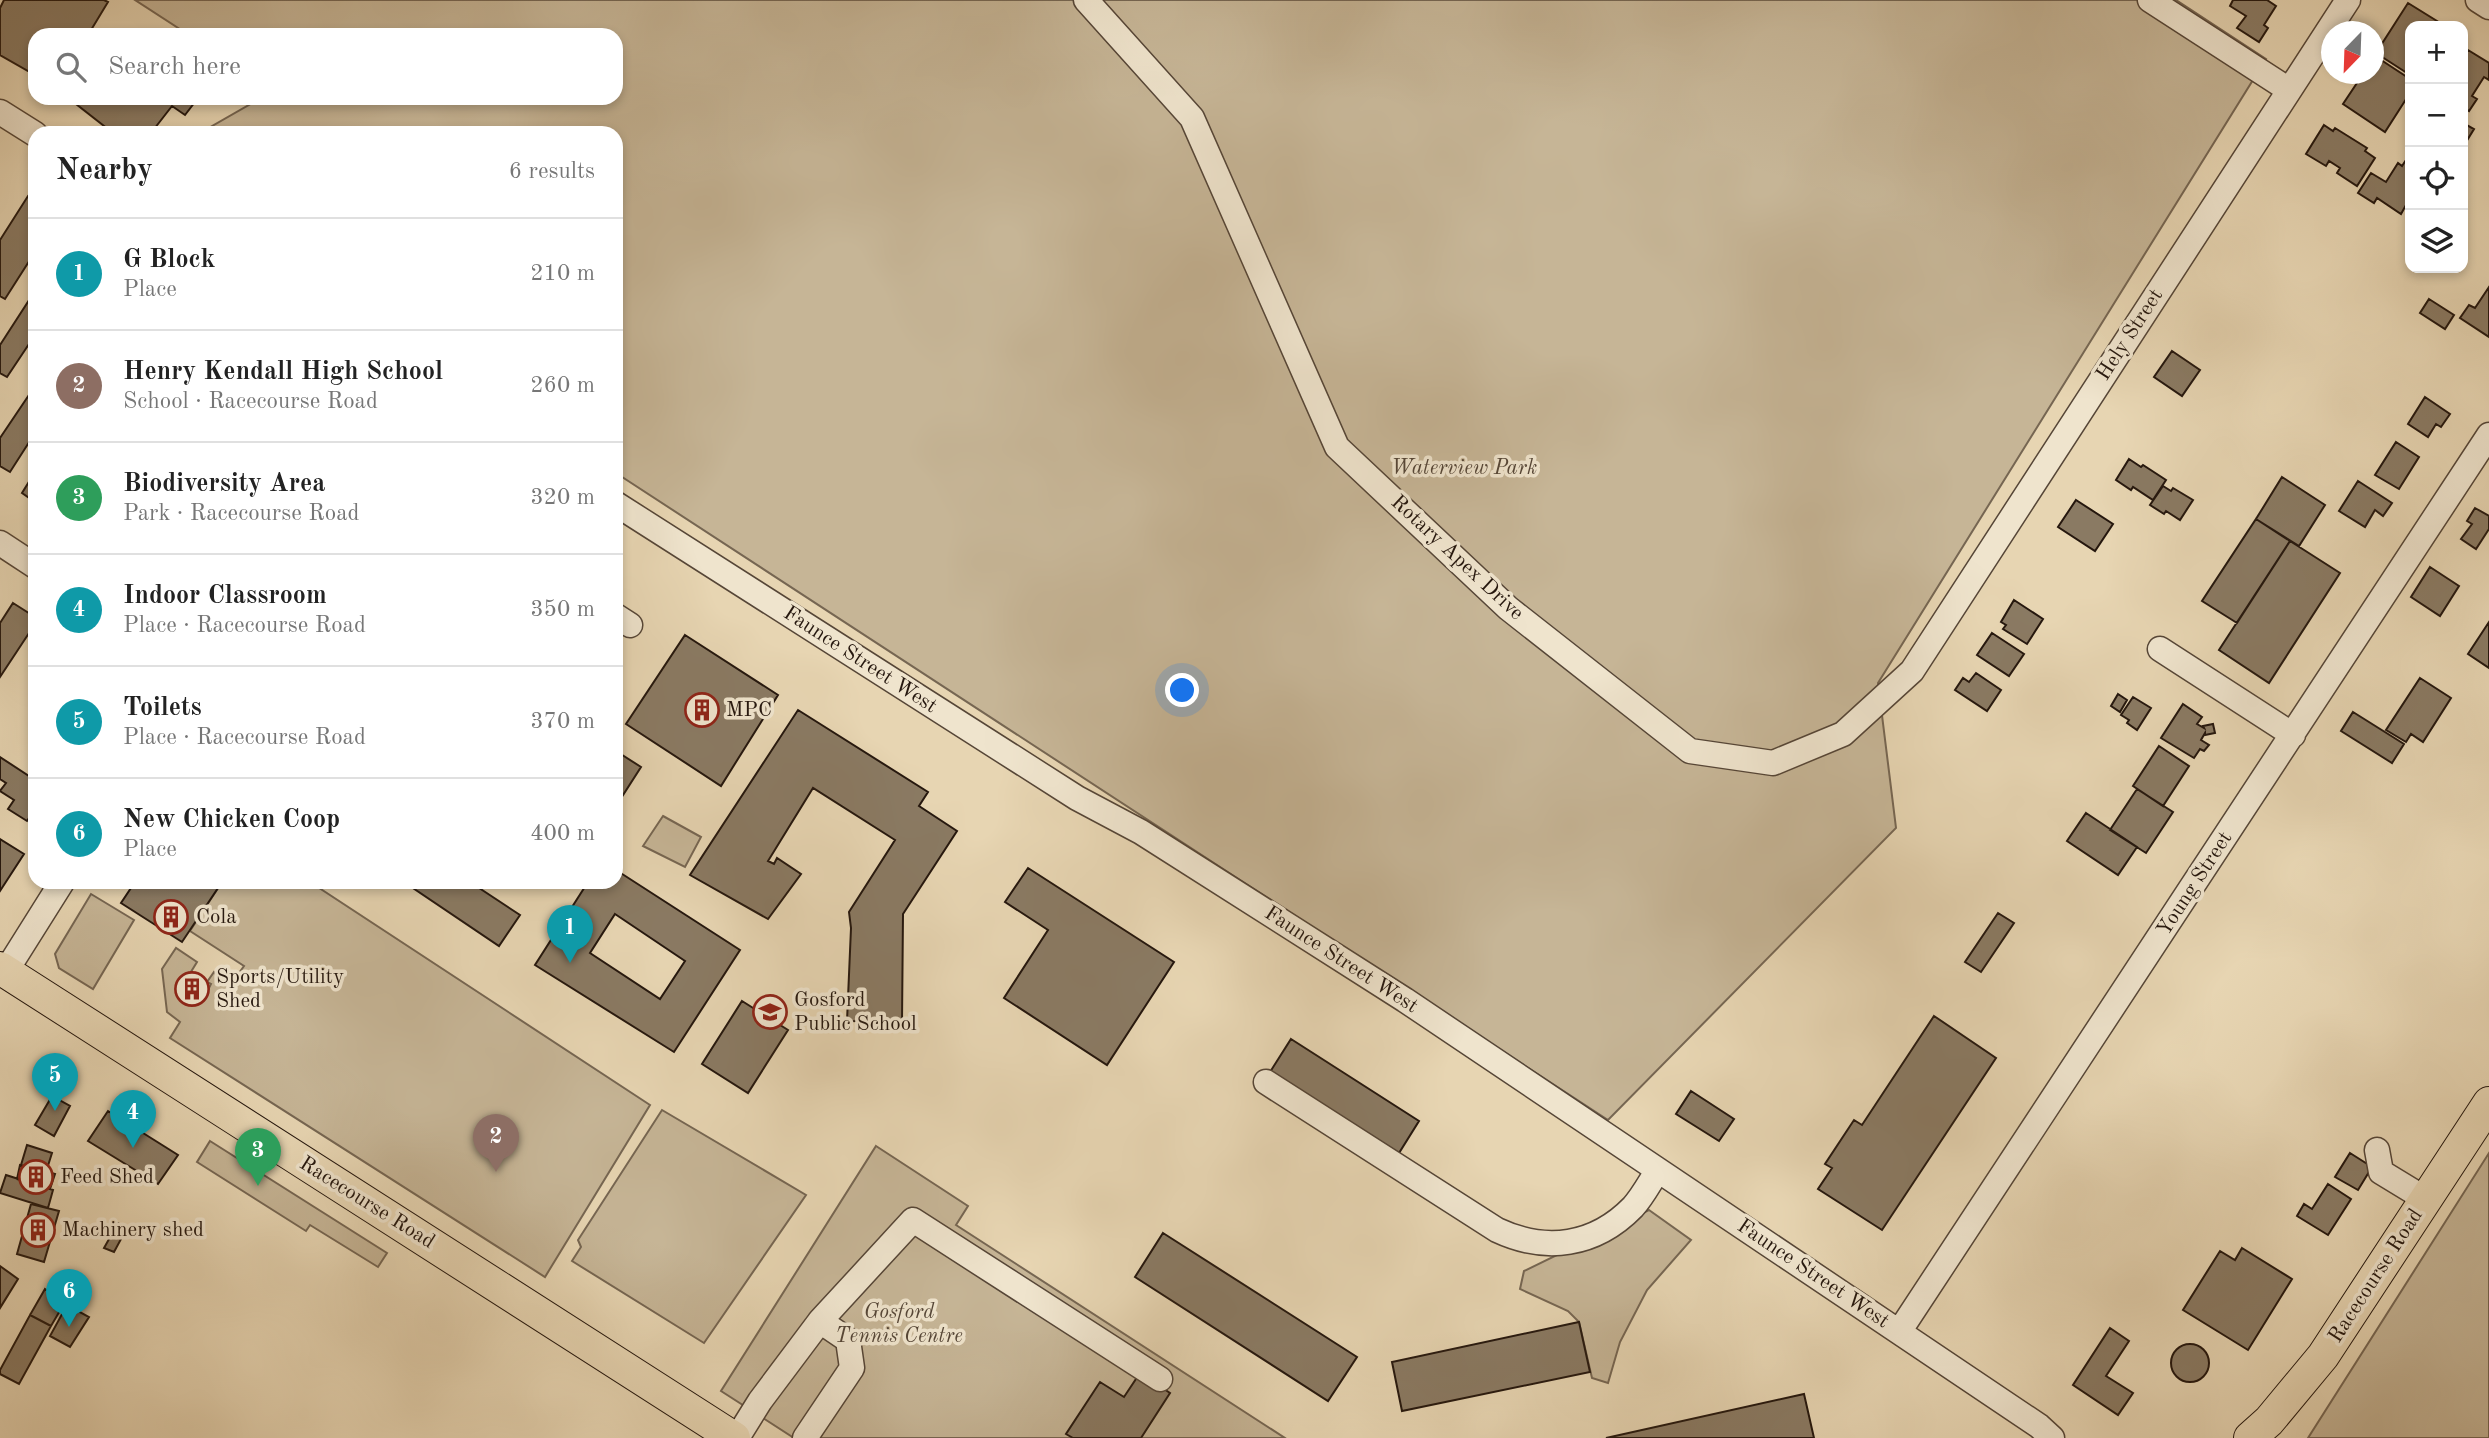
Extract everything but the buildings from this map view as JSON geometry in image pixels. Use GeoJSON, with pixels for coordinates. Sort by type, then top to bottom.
{"type":"FeatureCollection","features":[{"type":"Feature","properties":{"kind":"main road","name":"Racecourse Road"},"geometry":{"type":"LineString","coordinates":[[3,969],[735,1438]]}},
{"type":"Feature","properties":{"kind":"main road","name":"Racecourse Road"},"geometry":{"type":"LineString","coordinates":[[2250,1438],[2269,1421],[2323,1356],[2489,1103]]}},
{"type":"Feature","properties":{"kind":"street","name":"Rotary Apex Drive"},"geometry":{"type":"LineString","coordinates":[[1086,0],[1192,118],[1337,447],[1508,608],[1689,751],[1773,763],[1843,734],[1912,671]]}},
{"type":"Feature","properties":{"kind":"street"},"geometry":{"type":"LineString","coordinates":[[2150,0],[2289,90]]}},
{"type":"Feature","properties":{"kind":"street","name":"Hely Street"},"geometry":{"type":"LineString","coordinates":[[1912,671],[2348,0]]}},
{"type":"Feature","properties":{"kind":"street"},"geometry":{"type":"LineString","coordinates":[[2478,0],[2489,8]]}},
{"type":"Feature","properties":{"kind":"street"},"geometry":{"type":"LineString","coordinates":[[0,112],[28,130]]}},
{"type":"Feature","properties":{"kind":"street","name":"Young Street"},"geometry":{"type":"LineString","coordinates":[[1899,1332],[2489,435]]}},
{"type":"Feature","properties":{"kind":"street","name":"Faunce Street West"},"geometry":{"type":"LineString","coordinates":[[623,508],[1077,798],[1141,832],[1359,971],[2039,1426],[2052,1438]]}},
{"type":"Feature","properties":{"kind":"street"},"geometry":{"type":"LineString","coordinates":[[0,543],[28,561]]}},
{"type":"Feature","properties":{"kind":"street"},"geometry":{"type":"LineString","coordinates":[[2160,649],[2293,735]]}},
{"type":"Feature","properties":{"kind":"street"},"geometry":{"type":"LineString","coordinates":[[3,969],[57,889]]}},
{"type":"Feature","properties":{"kind":"street"},"geometry":{"type":"LineString","coordinates":[[1266,1082],[1497,1230],[1530,1243],[1551,1245],[1569,1242],[1621,1218],[1635,1205],[1658,1170]]}},
{"type":"Feature","properties":{"kind":"street"},"geometry":{"type":"LineString","coordinates":[[2377,1150],[2381,1172],[2427,1200]]}},
{"type":"Feature","properties":{"kind":"street"},"geometry":{"type":"LineString","coordinates":[[735,1438],[820,1321],[913,1220],[1160,1378]]}},
{"type":"Feature","properties":{"kind":"street"},"geometry":{"type":"LineString","coordinates":[[805,1438],[852,1368],[848,1340],[820,1321]]}},
{"type":"Feature","properties":{"kind":"green space","name":"Waterview Park"},"geometry":{"type":"Polygon","coordinates":[[[135,0],[2176,0],[2266,59],[1878,683],[1896,828],[1608,1120],[623,478],[623,126],[212,126],[249,105],[623,105],[623,28],[178,28],[135,0]]]}},
{"type":"Feature","properties":{"kind":"green space"},"geometry":{"type":"Polygon","coordinates":[[[663,816],[701,837],[685,867],[643,846],[663,816]]]}},
{"type":"Feature","properties":{"kind":"green space"},"geometry":{"type":"Polygon","coordinates":[[[217,889],[321,889],[650,1105],[545,1277],[170,1038],[180,1022],[167,1012],[162,969],[176,948],[197,962],[178,993],[195,1003],[203,991],[207,992],[211,984],[207,982],[214,972],[231,984],[244,966],[190,931],[217,889]]]}},
{"type":"Feature","properties":{"kind":"green space"},"geometry":{"type":"Polygon","coordinates":[[[91,894],[134,920],[93,989],[59,968],[55,954],[91,894]]]}},
{"type":"Feature","properties":{"kind":"green space"},"geometry":{"type":"Polygon","coordinates":[[[662,1110],[806,1195],[704,1343],[572,1261],[581,1247],[578,1240],[662,1110]]]}},
{"type":"Feature","properties":{"kind":"green space"},"geometry":{"type":"Polygon","coordinates":[[[210,1141],[387,1253],[378,1267],[310,1225],[306,1231],[197,1162],[210,1141]]]}},
{"type":"Feature","properties":{"kind":"green space","name":"Gosford Tennis Centre"},"geometry":{"type":"Polygon","coordinates":[[[876,1146],[968,1206],[956,1225],[1285,1438],[794,1438],[721,1391],[876,1146]]]}},
{"type":"Feature","properties":{"kind":"green space"},"geometry":{"type":"Polygon","coordinates":[[[2489,1153],[2489,1438],[2308,1438],[2489,1153]]]}},
{"type":"Feature","properties":{"kind":"green space"},"geometry":{"type":"Polygon","coordinates":[[[1649,1210],[1691,1240],[1647,1290],[1620,1342],[1608,1383],[1592,1378],[1579,1322],[1568,1311],[1520,1289],[1524,1271],[1649,1210]]]}},
{"type":"Feature","properties":{"kind":"place","name":"MPC"},"geometry":{"type":"Point","coordinates":[702,710]}},
{"type":"Feature","properties":{"kind":"place","name":"Cola"},"geometry":{"type":"Point","coordinates":[171,917]}},
{"type":"Feature","properties":{"kind":"place","name":"G Block"},"geometry":{"type":"Point","coordinates":[570,963]}},
{"type":"Feature","properties":{"kind":"place","name":"Sports/Utility Shed"},"geometry":{"type":"Point","coordinates":[192,989]}},
{"type":"Feature","properties":{"kind":"place","name":"Gosford Public School"},"geometry":{"type":"Point","coordinates":[770,1012]}},
{"type":"Feature","properties":{"kind":"place","name":"Toilets"},"geometry":{"type":"Point","coordinates":[55,1111]}},
{"type":"Feature","properties":{"kind":"place","name":"Indoor Classroom"},"geometry":{"type":"Point","coordinates":[133,1148]}},
{"type":"Feature","properties":{"kind":"place","name":"Henry Kendall High School"},"geometry":{"type":"Point","coordinates":[496,1172]}},
{"type":"Feature","properties":{"kind":"place","name":"Feed Shed"},"geometry":{"type":"Point","coordinates":[36,1177]}},
{"type":"Feature","properties":{"kind":"place","name":"Biodiversity Area"},"geometry":{"type":"Point","coordinates":[258,1186]}},
{"type":"Feature","properties":{"kind":"place","name":"Machinery shed"},"geometry":{"type":"Point","coordinates":[38,1230]}},
{"type":"Feature","properties":{"kind":"place","name":"New Chicken Coop"},"geometry":{"type":"Point","coordinates":[69,1327]}}]}
